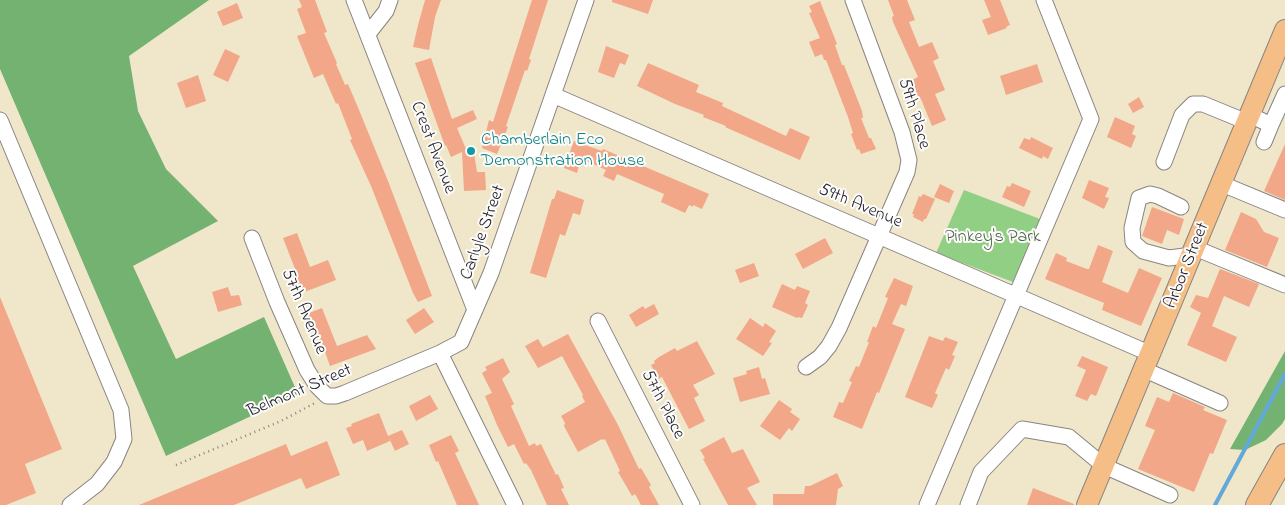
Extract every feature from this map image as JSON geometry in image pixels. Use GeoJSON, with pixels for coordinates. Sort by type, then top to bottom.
{"type":"FeatureCollection","features":[{"type":"Feature","properties":{"kind":"highway"},"geometry":{"type":"LineString","coordinates":[[1256,505],[1285,455]]}},
{"type":"Feature","properties":{"kind":"main road","name":"Arbor Street"},"geometry":{"type":"LineString","coordinates":[[1088,503],[1285,30]]}},
{"type":"Feature","properties":{"kind":"street","name":"Crest Avenue"},"geometry":{"type":"LineString","coordinates":[[354,0],[475,310]]}},
{"type":"Feature","properties":{"kind":"street"},"geometry":{"type":"LineString","coordinates":[[368,34],[386,10],[390,0]]}},
{"type":"Feature","properties":{"kind":"street","name":"Carlyle Street"},"geometry":{"type":"LineString","coordinates":[[440,353],[462,342],[491,273],[586,0]]}},
{"type":"Feature","properties":{"kind":"street","name":"59th Place"},"geometry":{"type":"LineString","coordinates":[[806,367],[820,357],[839,328],[906,172],[909,160],[902,132],[852,0]]}},
{"type":"Feature","properties":{"kind":"street"},"geometry":{"type":"LineString","coordinates":[[927,505],[1090,119],[1044,0]]}},
{"type":"Feature","properties":{"kind":"street"},"geometry":{"type":"LineString","coordinates":[[1264,142],[1285,94]]}},
{"type":"Feature","properties":{"kind":"street","name":"59th Avenue"},"geometry":{"type":"LineString","coordinates":[[553,95],[1015,295],[1148,362],[1220,404]]}},
{"type":"Feature","properties":{"kind":"street"},"geometry":{"type":"LineString","coordinates":[[1164,162],[1182,115],[1193,104],[1203,104],[1271,125]]}},
{"type":"Feature","properties":{"kind":"street"},"geometry":{"type":"LineString","coordinates":[[0,120],[121,410],[124,439],[114,462],[97,484],[70,505]]}},
{"type":"Feature","properties":{"kind":"street"},"geometry":{"type":"LineString","coordinates":[[1222,184],[1285,210]]}},
{"type":"Feature","properties":{"kind":"street"},"geometry":{"type":"LineString","coordinates":[[1181,207],[1150,194],[1140,198],[1132,228],[1133,242],[1144,251],[1169,258],[1194,251],[1285,285]]}},
{"type":"Feature","properties":{"kind":"street","name":"57th Avenue"},"geometry":{"type":"LineString","coordinates":[[252,238],[307,370],[317,386],[327,396]]}},
{"type":"Feature","properties":{"kind":"street","name":"57th Place"},"geometry":{"type":"LineString","coordinates":[[598,321],[692,505]]}},
{"type":"Feature","properties":{"kind":"street"},"geometry":{"type":"LineString","coordinates":[[440,353],[515,505]]}},
{"type":"Feature","properties":{"kind":"street","name":"Belmont Street"},"geometry":{"type":"LineString","coordinates":[[327,396],[345,393],[440,353]]}},
{"type":"Feature","properties":{"kind":"street"},"geometry":{"type":"LineString","coordinates":[[968,505],[981,472],[1022,429],[1069,437],[1104,466],[1170,495]]}},
{"type":"Feature","properties":{"kind":"path","name":"Belmont Street"},"geometry":{"type":"LineString","coordinates":[[176,465],[281,421],[327,396]]}},
{"type":"Feature","properties":{"kind":"green space"},"geometry":{"type":"Polygon","coordinates":[[[0,0],[209,0],[129,56],[138,111],[166,169],[218,221],[133,266],[176,359],[264,317],[298,394],[166,456],[0,69],[0,0]]]}},
{"type":"Feature","properties":{"kind":"green space","name":"Pinkey's Park"},"geometry":{"type":"Polygon","coordinates":[[[964,190],[1040,219],[1013,282],[936,253],[964,190]]]}},
{"type":"Feature","properties":{"kind":"green space"},"geometry":{"type":"Polygon","coordinates":[[[1285,351],[1285,419],[1266,440],[1245,450],[1230,449],[1285,351]]]}},
{"type":"Feature","properties":{"kind":"building"},"geometry":{"type":"Polygon","coordinates":[[[299,0],[315,0],[327,32],[324,33],[336,64],[345,85],[348,84],[388,181],[432,296],[418,302],[371,186],[350,140],[352,139],[338,103],[336,104],[323,74],[314,78],[297,36],[306,33],[297,9],[302,7],[299,0]]]}},
{"type":"Feature","properties":{"kind":"building"},"geometry":{"type":"Polygon","coordinates":[[[425,0],[441,0],[435,17],[429,50],[413,47],[425,0]]]}},
{"type":"Feature","properties":{"kind":"building"},"geometry":{"type":"Polygon","coordinates":[[[532,0],[548,0],[529,59],[531,60],[527,71],[525,70],[506,126],[508,127],[497,154],[482,148],[489,120],[493,122],[532,0]]]}},
{"type":"Feature","properties":{"kind":"building"},"geometry":{"type":"Polygon","coordinates":[[[612,0],[653,0],[648,14],[612,2],[612,0]]]}},
{"type":"Feature","properties":{"kind":"building"},"geometry":{"type":"Polygon","coordinates":[[[888,0],[907,0],[915,20],[909,22],[919,47],[932,42],[939,58],[933,61],[945,90],[935,94],[946,120],[932,126],[921,99],[919,100],[912,80],[918,77],[893,22],[892,17],[894,16],[888,0]]]}},
{"type":"Feature","properties":{"kind":"building"},"geometry":{"type":"Polygon","coordinates":[[[984,0],[1000,0],[1010,25],[1007,28],[988,35],[982,20],[991,17],[984,0]]]}},
{"type":"Feature","properties":{"kind":"building"},"geometry":{"type":"Polygon","coordinates":[[[820,1],[837,44],[835,45],[842,65],[844,65],[862,111],[863,118],[861,118],[869,138],[871,138],[876,149],[861,154],[859,149],[857,150],[851,134],[853,133],[848,117],[826,60],[824,60],[822,54],[815,57],[809,42],[820,38],[809,13],[812,12],[809,6],[820,1]]]}},
{"type":"Feature","properties":{"kind":"building"},"geometry":{"type":"Polygon","coordinates":[[[237,3],[243,18],[223,26],[217,12],[237,3]]]}},
{"type":"Feature","properties":{"kind":"building"},"geometry":{"type":"Polygon","coordinates":[[[606,46],[629,55],[625,65],[620,63],[614,78],[598,72],[606,46]]]}},
{"type":"Feature","properties":{"kind":"building"},"geometry":{"type":"Polygon","coordinates":[[[225,49],[240,56],[228,82],[213,75],[225,49]]]}},
{"type":"Feature","properties":{"kind":"building"},"geometry":{"type":"Polygon","coordinates":[[[431,58],[452,119],[473,110],[477,119],[457,128],[466,149],[473,147],[477,172],[485,172],[486,190],[464,191],[462,152],[451,157],[445,146],[415,63],[431,58]]]}},
{"type":"Feature","properties":{"kind":"building"},"geometry":{"type":"Polygon","coordinates":[[[648,63],[699,85],[696,92],[723,103],[722,106],[786,136],[790,128],[810,137],[800,160],[637,86],[648,63]]]}},
{"type":"Feature","properties":{"kind":"building"},"geometry":{"type":"Polygon","coordinates":[[[1037,64],[1043,82],[1006,95],[1000,76],[1037,64]]]}},
{"type":"Feature","properties":{"kind":"building"},"geometry":{"type":"Polygon","coordinates":[[[198,75],[206,101],[186,108],[177,83],[198,75]]]}},
{"type":"Feature","properties":{"kind":"building"},"geometry":{"type":"Polygon","coordinates":[[[1139,97],[1144,107],[1133,113],[1128,104],[1139,97]]]}},
{"type":"Feature","properties":{"kind":"building"},"geometry":{"type":"Polygon","coordinates":[[[1115,117],[1135,126],[1132,134],[1136,136],[1131,148],[1107,137],[1115,117]]]}},
{"type":"Feature","properties":{"kind":"building"},"geometry":{"type":"Polygon","coordinates":[[[1031,137],[1053,148],[1048,159],[1043,156],[1042,159],[1019,148],[1024,138],[1030,140],[1031,137]]]}},
{"type":"Feature","properties":{"kind":"building"},"geometry":{"type":"Polygon","coordinates":[[[574,141],[602,151],[603,149],[709,194],[702,209],[689,205],[685,213],[661,202],[664,194],[617,174],[614,181],[603,176],[606,170],[585,160],[582,167],[579,166],[577,173],[564,168],[574,141]]]}},
{"type":"Feature","properties":{"kind":"building"},"geometry":{"type":"Polygon","coordinates":[[[1285,144],[1285,200],[1264,191],[1285,144]]]}},
{"type":"Feature","properties":{"kind":"building"},"geometry":{"type":"Polygon","coordinates":[[[1089,180],[1109,188],[1105,197],[1109,198],[1104,209],[1082,198],[1089,180]]]}},
{"type":"Feature","properties":{"kind":"building"},"geometry":{"type":"Polygon","coordinates":[[[1012,183],[1031,191],[1024,207],[1002,197],[1007,186],[1010,187],[1012,183]]]}},
{"type":"Feature","properties":{"kind":"building"},"geometry":{"type":"Polygon","coordinates":[[[940,184],[954,191],[949,203],[934,197],[940,184]]]}},
{"type":"Feature","properties":{"kind":"building"},"geometry":{"type":"Polygon","coordinates":[[[557,190],[584,200],[580,215],[573,213],[565,236],[560,234],[546,278],[530,273],[552,199],[554,199],[557,190]]]}},
{"type":"Feature","properties":{"kind":"building"},"geometry":{"type":"Polygon","coordinates":[[[923,194],[935,199],[923,222],[913,217],[914,214],[912,214],[919,196],[921,197],[923,194]]]}},
{"type":"Feature","properties":{"kind":"building"},"geometry":{"type":"Polygon","coordinates":[[[1152,207],[1184,219],[1179,235],[1167,230],[1162,244],[1142,236],[1152,207]]]}},
{"type":"Feature","properties":{"kind":"building"},"geometry":{"type":"Polygon","coordinates":[[[1241,212],[1256,219],[1264,232],[1279,238],[1267,267],[1225,250],[1241,212]]]}},
{"type":"Feature","properties":{"kind":"building"},"geometry":{"type":"Polygon","coordinates":[[[297,233],[310,267],[328,260],[336,280],[299,294],[292,276],[297,274],[283,238],[297,233]]]}},
{"type":"Feature","properties":{"kind":"building"},"geometry":{"type":"Polygon","coordinates":[[[825,238],[833,253],[803,269],[795,254],[825,238]]]}},
{"type":"Feature","properties":{"kind":"building"},"geometry":{"type":"Polygon","coordinates":[[[1098,245],[1113,251],[1102,282],[1128,293],[1139,268],[1162,278],[1141,326],[1102,310],[1104,303],[1045,279],[1056,253],[1067,258],[1066,261],[1089,269],[1098,245]]]}},
{"type":"Feature","properties":{"kind":"building"},"geometry":{"type":"Polygon","coordinates":[[[754,263],[759,276],[740,283],[735,270],[754,263]]]}},
{"type":"Feature","properties":{"kind":"building"},"geometry":{"type":"Polygon","coordinates":[[[1220,269],[1259,284],[1249,307],[1224,296],[1212,326],[1237,337],[1226,362],[1187,345],[1201,313],[1190,307],[1196,295],[1208,298],[1220,269]]]}},
{"type":"Feature","properties":{"kind":"building"},"geometry":{"type":"Polygon","coordinates":[[[894,278],[913,286],[906,306],[901,304],[892,324],[905,329],[862,429],[833,417],[839,402],[843,403],[852,382],[849,381],[856,366],[859,367],[873,326],[876,328],[888,298],[885,297],[894,278]]]}},
{"type":"Feature","properties":{"kind":"building"},"geometry":{"type":"Polygon","coordinates":[[[782,284],[795,290],[797,286],[810,291],[805,303],[808,305],[802,318],[797,318],[772,307],[782,284]]]}},
{"type":"Feature","properties":{"kind":"building"},"geometry":{"type":"Polygon","coordinates":[[[228,287],[231,296],[239,295],[242,305],[218,312],[212,292],[228,287]]]}},
{"type":"Feature","properties":{"kind":"building"},"geometry":{"type":"Polygon","coordinates":[[[0,297],[62,449],[25,464],[36,493],[6,505],[0,505],[0,297]]]}},
{"type":"Feature","properties":{"kind":"building"},"geometry":{"type":"Polygon","coordinates":[[[654,304],[659,314],[636,327],[629,315],[643,306],[645,309],[654,304]]]}},
{"type":"Feature","properties":{"kind":"building"},"geometry":{"type":"Polygon","coordinates":[[[322,308],[337,346],[367,335],[376,349],[330,366],[320,338],[317,339],[304,315],[322,308]]]}},
{"type":"Feature","properties":{"kind":"building"},"geometry":{"type":"Polygon","coordinates":[[[424,308],[434,322],[415,334],[406,320],[424,308]]]}},
{"type":"Feature","properties":{"kind":"building"},"geometry":{"type":"Polygon","coordinates":[[[750,318],[763,327],[765,323],[776,331],[769,342],[772,343],[763,356],[736,339],[750,318]]]}},
{"type":"Feature","properties":{"kind":"building"},"geometry":{"type":"Polygon","coordinates":[[[568,334],[618,425],[639,469],[641,468],[651,485],[649,487],[659,505],[641,505],[635,494],[632,496],[618,472],[620,471],[605,439],[578,452],[564,426],[565,423],[561,416],[585,402],[583,395],[562,356],[538,368],[525,346],[538,339],[543,347],[568,334]]]}},
{"type":"Feature","properties":{"kind":"building"},"geometry":{"type":"Polygon","coordinates":[[[929,336],[943,341],[945,337],[958,342],[952,355],[955,356],[949,370],[946,368],[935,393],[938,395],[932,408],[905,397],[929,336]]]}},
{"type":"Feature","properties":{"kind":"building"},"geometry":{"type":"Polygon","coordinates":[[[697,341],[715,374],[693,385],[699,395],[694,398],[705,421],[689,429],[662,377],[658,379],[651,365],[659,357],[675,348],[677,351],[697,341]]]}},
{"type":"Feature","properties":{"kind":"building"},"geometry":{"type":"Polygon","coordinates":[[[1082,356],[1108,367],[1096,396],[1091,394],[1087,401],[1075,396],[1086,370],[1077,366],[1082,356]]]}},
{"type":"Feature","properties":{"kind":"building"},"geometry":{"type":"Polygon","coordinates":[[[503,358],[510,372],[502,379],[514,404],[511,406],[529,446],[535,443],[536,446],[541,444],[556,475],[558,474],[564,488],[561,489],[569,505],[547,505],[531,470],[526,463],[524,464],[514,444],[508,447],[497,425],[485,396],[492,393],[482,373],[487,370],[485,367],[503,358]]]}},
{"type":"Feature","properties":{"kind":"building"},"geometry":{"type":"Polygon","coordinates":[[[759,367],[762,379],[765,378],[770,394],[740,402],[733,378],[747,374],[746,371],[759,367]]]}},
{"type":"Feature","properties":{"kind":"building"},"geometry":{"type":"Polygon","coordinates":[[[1173,393],[1205,407],[1203,410],[1227,420],[1213,454],[1210,453],[1194,492],[1138,469],[1155,430],[1145,426],[1157,397],[1169,402],[1173,393]]]}},
{"type":"Feature","properties":{"kind":"building"},"geometry":{"type":"Polygon","coordinates":[[[430,395],[438,409],[416,421],[409,406],[430,395]]]}},
{"type":"Feature","properties":{"kind":"building"},"geometry":{"type":"Polygon","coordinates":[[[779,400],[792,409],[790,412],[800,419],[792,431],[789,428],[780,440],[760,426],[779,400]]]}},
{"type":"Feature","properties":{"kind":"building"},"geometry":{"type":"Polygon","coordinates":[[[379,413],[388,436],[402,430],[409,444],[395,451],[389,438],[390,441],[367,451],[363,440],[353,444],[346,428],[352,426],[351,424],[379,413]]]}},
{"type":"Feature","properties":{"kind":"building"},"geometry":{"type":"Polygon","coordinates":[[[451,435],[459,451],[455,453],[479,505],[457,505],[429,445],[451,435]]]}},
{"type":"Feature","properties":{"kind":"building"},"geometry":{"type":"Polygon","coordinates":[[[724,437],[732,453],[743,449],[760,482],[747,488],[757,505],[728,505],[703,459],[705,458],[700,450],[724,437]]]}},
{"type":"Feature","properties":{"kind":"building"},"geometry":{"type":"Polygon","coordinates":[[[327,441],[340,475],[306,489],[301,478],[234,505],[139,505],[286,444],[291,456],[327,441]]]}},
{"type":"Feature","properties":{"kind":"building"},"geometry":{"type":"Polygon","coordinates":[[[837,473],[843,486],[838,489],[836,505],[773,505],[773,494],[804,494],[805,486],[810,486],[837,473]]]}},
{"type":"Feature","properties":{"kind":"building"},"geometry":{"type":"Polygon","coordinates":[[[1033,488],[1074,504],[1074,505],[1027,505],[1033,488]]]}},
{"type":"Feature","properties":{"kind":"waterway"},"geometry":{"type":"LineString","coordinates":[[1215,505],[1285,374]]}},
{"type":"Feature","properties":{"kind":"place","name":"Chamberlain Eco Demonstration House"},"geometry":{"type":"Point","coordinates":[471,151]}}]}
